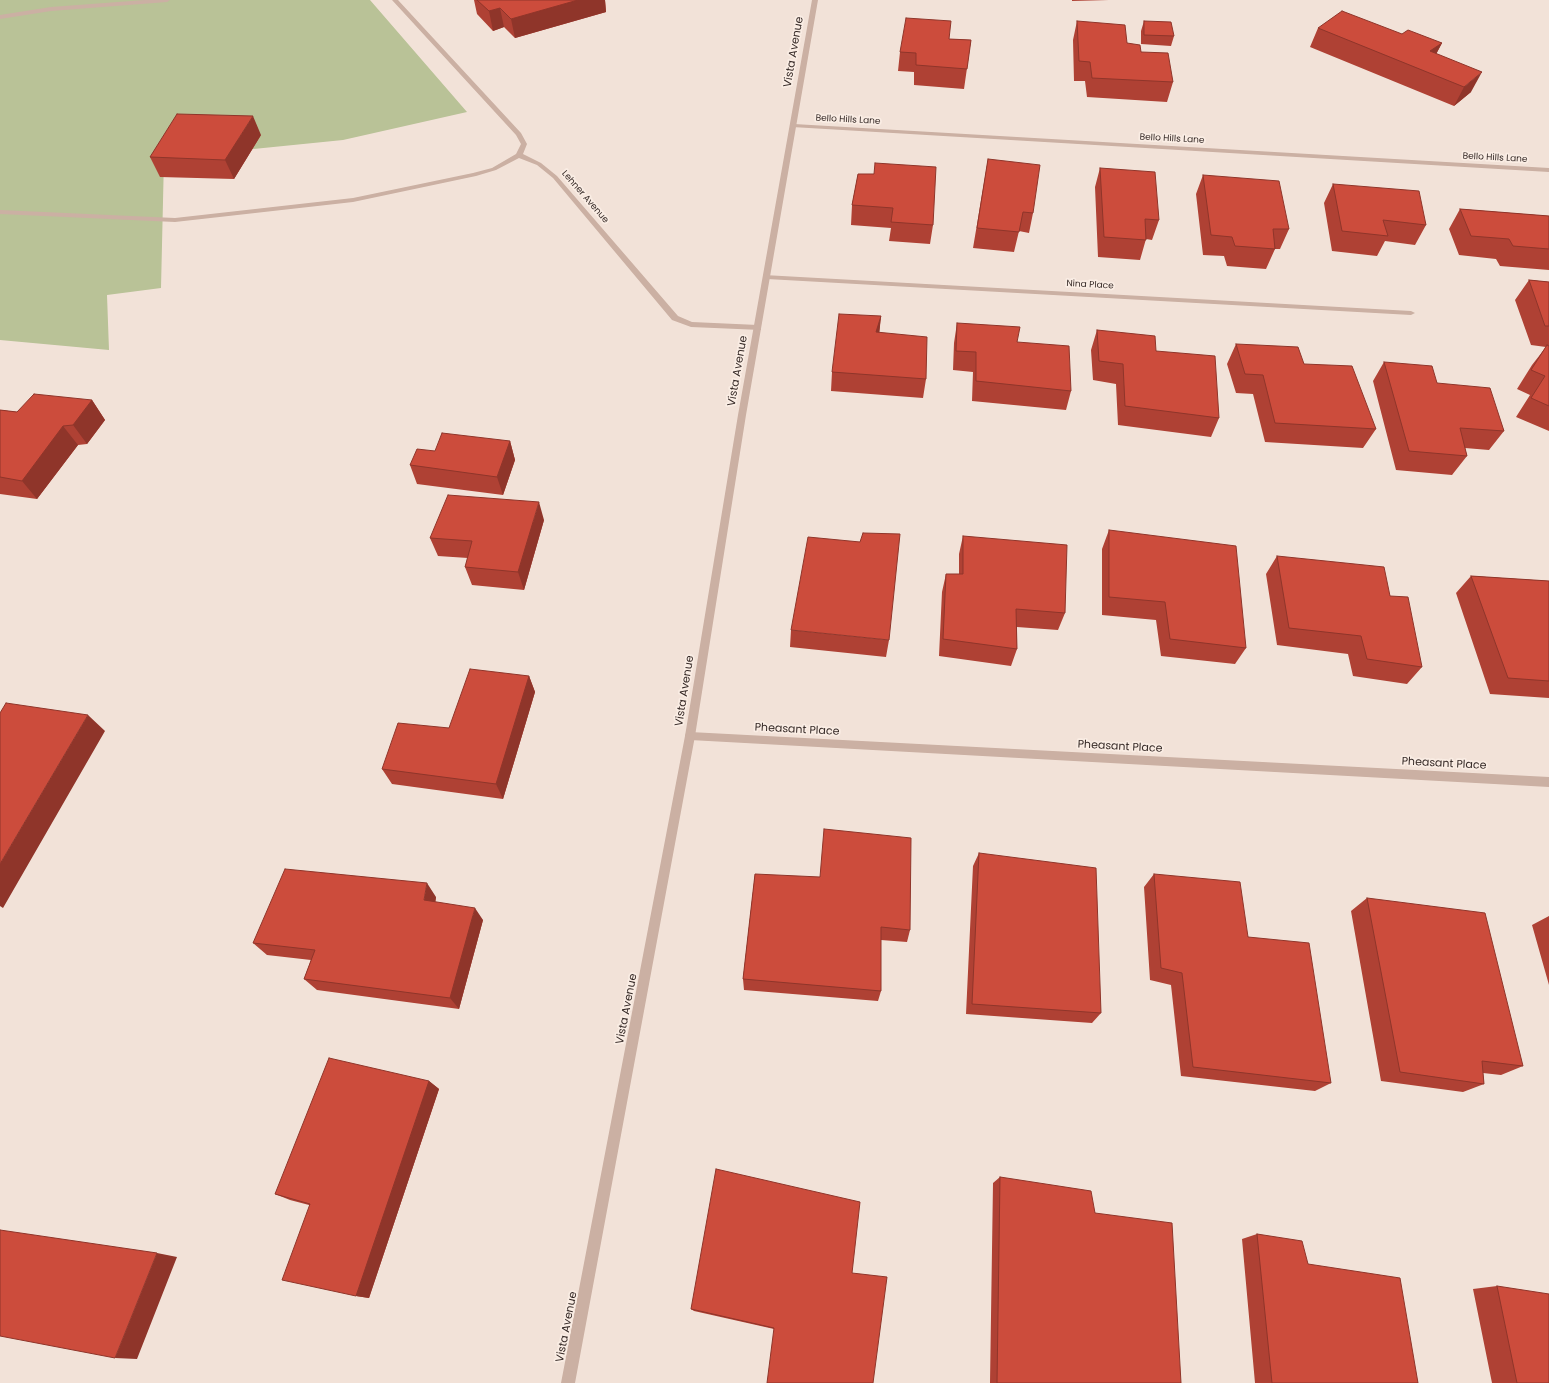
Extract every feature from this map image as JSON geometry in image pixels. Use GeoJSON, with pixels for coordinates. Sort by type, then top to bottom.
{"type":"FeatureCollection","features":[{"type":"Feature","properties":{"kind":"street"},"geometry":{"type":"LineString","coordinates":[[0,17],[51,9],[167,0]]}},
{"type":"Feature","properties":{"kind":"street"},"geometry":{"type":"LineString","coordinates":[[0,212],[175,220],[353,200],[474,175],[494,169],[519,155],[524,144],[519,134],[394,0]]}},
{"type":"Feature","properties":{"kind":"street","name":"Vista Avenue"},"geometry":{"type":"LineString","coordinates":[[568,1383],[690,736],[740,422],[794,126],[815,0]]}},
{"type":"Feature","properties":{"kind":"street","name":"Bello Hills Lane"},"geometry":{"type":"LineString","coordinates":[[794,126],[1549,170]]}},
{"type":"Feature","properties":{"kind":"street","name":"Lehner Avenue"},"geometry":{"type":"LineString","coordinates":[[519,155],[539,164],[555,177],[675,318],[691,324],[758,328]]}},
{"type":"Feature","properties":{"kind":"street","name":"Nina Place"},"geometry":{"type":"LineString","coordinates":[[767,277],[1411,313]]}},
{"type":"Feature","properties":{"kind":"street","name":"Pheasant Place"},"geometry":{"type":"LineString","coordinates":[[690,736],[1549,782]]}},
{"type":"Feature","properties":{"kind":"green space"},"geometry":{"type":"Polygon","coordinates":[[[0,0],[370,0],[467,112],[343,140],[164,158],[161,288],[107,295],[109,350],[0,340],[0,0]]]}},
{"type":"Feature","properties":{"kind":"building"},"geometry":{"type":"Polygon","coordinates":[[[477,0],[578,0],[511,19],[500,8],[489,11],[477,0]]]}},
{"type":"Feature","properties":{"kind":"building"},"geometry":{"type":"Polygon","coordinates":[[[1342,11],[1402,34],[1408,30],[1442,43],[1430,51],[1482,72],[1464,87],[1318,28],[1342,11]]]}},
{"type":"Feature","properties":{"kind":"building"},"geometry":{"type":"Polygon","coordinates":[[[906,18],[951,21],[949,39],[971,40],[967,69],[916,65],[916,53],[900,52],[906,18]]]}},
{"type":"Feature","properties":{"kind":"building"},"geometry":{"type":"Polygon","coordinates":[[[1077,21],[1125,25],[1127,43],[1140,45],[1141,52],[1168,53],[1173,82],[1092,78],[1090,62],[1079,61],[1077,21]]]}},
{"type":"Feature","properties":{"kind":"building"},"geometry":{"type":"Polygon","coordinates":[[[1144,21],[1171,22],[1174,36],[1144,35],[1144,21]]]}},
{"type":"Feature","properties":{"kind":"building"},"geometry":{"type":"Polygon","coordinates":[[[177,114],[253,116],[225,160],[150,157],[177,114]]]}},
{"type":"Feature","properties":{"kind":"building"},"geometry":{"type":"Polygon","coordinates":[[[988,159],[1040,165],[1033,213],[1023,212],[1019,232],[977,228],[988,159]]]}},
{"type":"Feature","properties":{"kind":"building"},"geometry":{"type":"Polygon","coordinates":[[[875,163],[936,167],[933,225],[891,222],[893,208],[852,205],[858,174],[874,174],[875,163]]]}},
{"type":"Feature","properties":{"kind":"building"},"geometry":{"type":"Polygon","coordinates":[[[1100,168],[1155,172],[1159,220],[1145,219],[1146,240],[1104,237],[1100,168]]]}},
{"type":"Feature","properties":{"kind":"building"},"geometry":{"type":"Polygon","coordinates":[[[1203,175],[1279,181],[1289,229],[1273,229],[1275,249],[1235,246],[1232,237],[1211,235],[1203,175]]]}},
{"type":"Feature","properties":{"kind":"building"},"geometry":{"type":"Polygon","coordinates":[[[1333,184],[1419,191],[1426,225],[1383,220],[1388,236],[1342,231],[1333,184]]]}},
{"type":"Feature","properties":{"kind":"building"},"geometry":{"type":"Polygon","coordinates":[[[1460,209],[1549,216],[1549,249],[1513,246],[1509,239],[1471,236],[1460,209]]]}},
{"type":"Feature","properties":{"kind":"building"},"geometry":{"type":"Polygon","coordinates":[[[1529,280],[1549,282],[1549,326],[1545,326],[1529,280]]]}},
{"type":"Feature","properties":{"kind":"building"},"geometry":{"type":"Polygon","coordinates":[[[839,314],[881,316],[876,332],[927,337],[926,379],[832,372],[839,314]]]}},
{"type":"Feature","properties":{"kind":"building"},"geometry":{"type":"Polygon","coordinates":[[[957,323],[1020,327],[1017,342],[1069,346],[1071,391],[976,381],[976,352],[956,351],[957,323]]]}},
{"type":"Feature","properties":{"kind":"building"},"geometry":{"type":"Polygon","coordinates":[[[1097,330],[1155,336],[1156,351],[1215,356],[1219,418],[1125,406],[1123,364],[1099,361],[1097,330]]]}},
{"type":"Feature","properties":{"kind":"building"},"geometry":{"type":"Polygon","coordinates":[[[1236,344],[1298,347],[1304,364],[1352,366],[1376,429],[1275,423],[1263,375],[1245,374],[1236,344]]]}},
{"type":"Feature","properties":{"kind":"building"},"geometry":{"type":"Polygon","coordinates":[[[1547,345],[1549,346],[1549,406],[1531,398],[1545,376],[1531,370],[1547,345]]]}},
{"type":"Feature","properties":{"kind":"building"},"geometry":{"type":"Polygon","coordinates":[[[1384,362],[1432,366],[1437,383],[1490,388],[1504,431],[1460,428],[1467,456],[1409,451],[1384,362]]]}},
{"type":"Feature","properties":{"kind":"building"},"geometry":{"type":"Polygon","coordinates":[[[34,394],[92,400],[73,425],[63,426],[22,481],[0,477],[0,410],[17,412],[34,394]]]}},
{"type":"Feature","properties":{"kind":"building"},"geometry":{"type":"Polygon","coordinates":[[[442,433],[510,441],[497,477],[410,465],[417,449],[435,451],[442,433]]]}},
{"type":"Feature","properties":{"kind":"building"},"geometry":{"type":"Polygon","coordinates":[[[448,495],[539,502],[518,572],[465,567],[472,541],[430,538],[448,495]]]}},
{"type":"Feature","properties":{"kind":"building"},"geometry":{"type":"Polygon","coordinates":[[[1109,530],[1236,546],[1246,648],[1170,639],[1165,602],[1109,597],[1109,530]]]}},
{"type":"Feature","properties":{"kind":"building"},"geometry":{"type":"Polygon","coordinates":[[[863,533],[900,534],[889,640],[791,630],[808,537],[860,542],[863,533]]]}},
{"type":"Feature","properties":{"kind":"building"},"geometry":{"type":"Polygon","coordinates":[[[963,536],[1067,545],[1065,613],[1016,609],[1017,649],[943,639],[946,574],[963,574],[963,536]]]}},
{"type":"Feature","properties":{"kind":"building"},"geometry":{"type":"Polygon","coordinates":[[[1277,556],[1384,567],[1390,596],[1408,597],[1422,667],[1367,659],[1361,636],[1289,628],[1277,556]]]}},
{"type":"Feature","properties":{"kind":"building"},"geometry":{"type":"Polygon","coordinates":[[[1471,576],[1549,581],[1549,681],[1508,678],[1471,576]]]}},
{"type":"Feature","properties":{"kind":"building"},"geometry":{"type":"Polygon","coordinates":[[[470,669],[529,676],[496,784],[382,769],[398,723],[449,728],[470,669]]]}},
{"type":"Feature","properties":{"kind":"building"},"geometry":{"type":"Polygon","coordinates":[[[6,703],[88,715],[0,864],[0,713],[6,703]]]}},
{"type":"Feature","properties":{"kind":"building"},"geometry":{"type":"Polygon","coordinates":[[[824,829],[911,838],[910,930],[881,927],[881,991],[743,979],[755,874],[820,877],[824,829]]]}},
{"type":"Feature","properties":{"kind":"building"},"geometry":{"type":"Polygon","coordinates":[[[979,853],[1096,868],[1101,1013],[972,1004],[979,853]]]}},
{"type":"Feature","properties":{"kind":"building"},"geometry":{"type":"Polygon","coordinates":[[[285,869],[427,883],[424,900],[475,908],[450,998],[304,979],[315,950],[253,943],[285,869]]]}},
{"type":"Feature","properties":{"kind":"building"},"geometry":{"type":"Polygon","coordinates":[[[1154,874],[1240,882],[1248,937],[1309,943],[1331,1083],[1193,1067],[1182,973],[1161,968],[1154,874]]]}},
{"type":"Feature","properties":{"kind":"building"},"geometry":{"type":"Polygon","coordinates":[[[1367,898],[1485,913],[1523,1066],[1482,1061],[1484,1084],[1400,1072],[1367,898]]]}},
{"type":"Feature","properties":{"kind":"building"},"geometry":{"type":"Polygon","coordinates":[[[329,1058],[429,1081],[356,1296],[282,1280],[310,1204],[275,1194],[329,1058]]]}},
{"type":"Feature","properties":{"kind":"building"},"geometry":{"type":"Polygon","coordinates":[[[716,1169],[860,1202],[852,1273],[887,1277],[873,1383],[767,1383],[774,1328],[691,1309],[716,1169]]]}},
{"type":"Feature","properties":{"kind":"building"},"geometry":{"type":"Polygon","coordinates":[[[1000,1177],[1091,1191],[1095,1213],[1172,1223],[1181,1383],[997,1383],[1000,1177]]]}},
{"type":"Feature","properties":{"kind":"building"},"geometry":{"type":"Polygon","coordinates":[[[0,1230],[157,1253],[115,1358],[0,1336],[0,1230]]]}},
{"type":"Feature","properties":{"kind":"building"},"geometry":{"type":"Polygon","coordinates":[[[1257,1234],[1302,1241],[1308,1264],[1400,1278],[1418,1383],[1272,1383],[1257,1234]]]}},
{"type":"Feature","properties":{"kind":"building"},"geometry":{"type":"Polygon","coordinates":[[[1497,1286],[1549,1294],[1549,1383],[1517,1383],[1497,1286]]]}}]}
